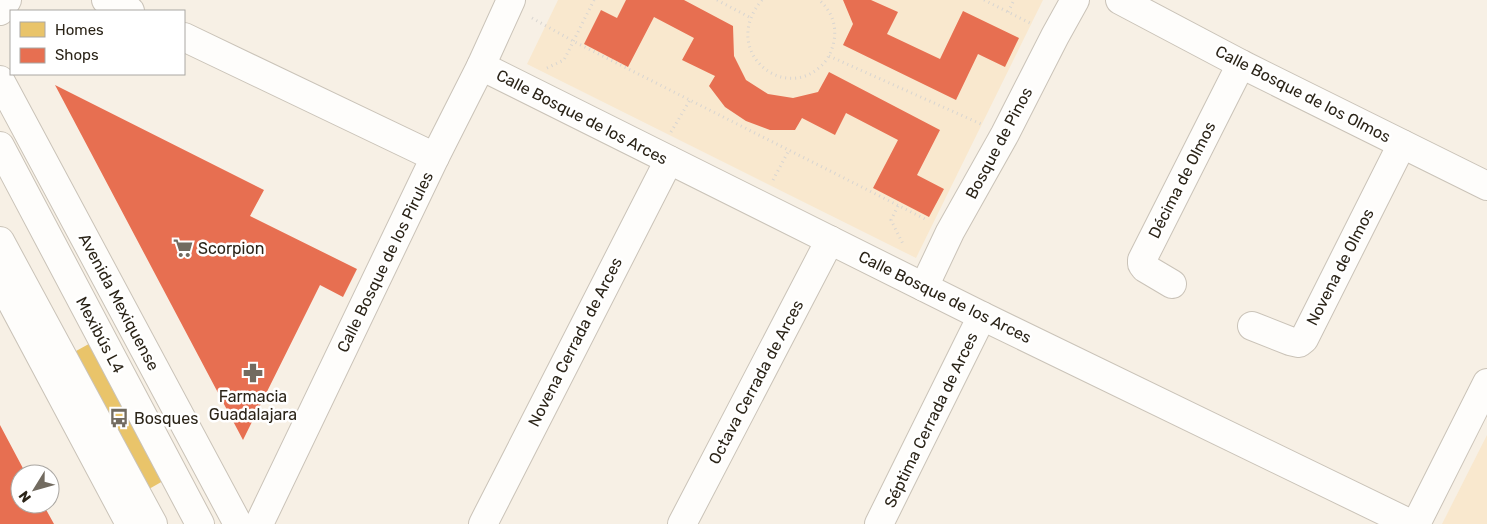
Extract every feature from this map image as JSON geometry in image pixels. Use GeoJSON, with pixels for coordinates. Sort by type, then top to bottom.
{"type":"FeatureCollection","features":[{"type":"Feature","properties":{"kind":"street"},"geometry":{"type":"LineString","coordinates":[[0,10],[7,0]]}},
{"type":"Feature","properties":{"kind":"street"},"geometry":{"type":"LineString","coordinates":[[106,0],[128,10]]}},
{"type":"Feature","properties":{"kind":"street","name":"Bosque de Pinos"},"geometry":{"type":"LineString","coordinates":[[924,287],[950,232],[1005,134],[1075,0]]}},
{"type":"Feature","properties":{"kind":"street","name":"Calle Bosque de los Olmos"},"geometry":{"type":"LineString","coordinates":[[1120,0],[1154,8],[1241,64],[1487,186]]}},
{"type":"Feature","properties":{"kind":"street","name":"Calle Bosque de los Pirules"},"geometry":{"type":"LineString","coordinates":[[259,524],[435,157],[481,66],[506,2]]}},
{"type":"Feature","properties":{"kind":"street"},"geometry":{"type":"LineString","coordinates":[[185,37],[435,157]]}},
{"type":"Feature","properties":{"kind":"street","name":"Décima de Olmos"},"geometry":{"type":"LineString","coordinates":[[1172,284],[1145,268],[1142,260],[1241,64]]}},
{"type":"Feature","properties":{"kind":"street","name":"Calle Bosque de los Arces"},"geometry":{"type":"LineString","coordinates":[[481,66],[982,316],[1411,524]]}},
{"type":"Feature","properties":{"kind":"street","name":"Avenida Mexiquense"},"geometry":{"type":"LineString","coordinates":[[0,80],[238,524]]}},
{"type":"Feature","properties":{"kind":"street","name":"Novena de Olmos"},"geometry":{"type":"LineString","coordinates":[[1252,326],[1290,341],[1299,343],[1304,339],[1402,144]]}},
{"type":"Feature","properties":{"kind":"street","name":"Mexibús L4"},"geometry":{"type":"LineString","coordinates":[[0,146],[200,524]]}},
{"type":"Feature","properties":{"kind":"street","name":"Novena Cerrada de Arces"},"geometry":{"type":"LineString","coordinates":[[483,524],[663,157]]}},
{"type":"Feature","properties":{"kind":"street","name":"Octava Cerrada de Arces"},"geometry":{"type":"LineString","coordinates":[[682,524],[830,240]]}},
{"type":"Feature","properties":{"kind":"street"},"geometry":{"type":"LineString","coordinates":[[0,241],[153,524]]}},
{"type":"Feature","properties":{"kind":"street"},"geometry":{"type":"LineString","coordinates":[[0,280],[130,524]]}},
{"type":"Feature","properties":{"kind":"street","name":"Séptima Cerrada de Arces"},"geometry":{"type":"LineString","coordinates":[[879,524],[982,316]]}},
{"type":"Feature","properties":{"kind":"street"},"geometry":{"type":"LineString","coordinates":[[1416,524],[1487,383]]}},
{"type":"Feature","properties":{"kind":"path"},"geometry":{"type":"LineString","coordinates":[[515,83],[564,60],[594,0]]}},
{"type":"Feature","properties":{"kind":"path"},"geometry":{"type":"LineString","coordinates":[[717,0],[750,18]]}},
{"type":"Feature","properties":{"kind":"path"},"geometry":{"type":"LineString","coordinates":[[762,0],[753,11],[748,24],[747,38],[751,52],[758,63],[771,73],[785,77],[800,77],[814,71],[826,61],[833,48],[836,33],[832,18],[825,5],[819,0]]}},
{"type":"Feature","properties":{"kind":"path"},"geometry":{"type":"LineString","coordinates":[[984,0],[1055,36]]}},
{"type":"Feature","properties":{"kind":"path"},"geometry":{"type":"LineString","coordinates":[[1008,12],[1014,0]]}},
{"type":"Feature","properties":{"kind":"path"},"geometry":{"type":"LineString","coordinates":[[506,2],[573,41],[950,232]]}},
{"type":"Feature","properties":{"kind":"path"},"geometry":{"type":"LineString","coordinates":[[829,56],[1005,134]]}},
{"type":"Feature","properties":{"kind":"path"},"geometry":{"type":"LineString","coordinates":[[663,157],[690,100]]}},
{"type":"Feature","properties":{"kind":"path"},"geometry":{"type":"LineString","coordinates":[[760,205],[789,150]]}},
{"type":"Feature","properties":{"kind":"shaded area"},"geometry":{"type":"Polygon","coordinates":[[[558,0],[1043,0],[916,258],[527,64],[558,0]]]}},
{"type":"Feature","properties":{"kind":"shaded area"},"geometry":{"type":"Polygon","coordinates":[[[1487,435],[1487,524],[1442,524],[1487,435]]]}},
{"type":"Feature","properties":{"kind":"building: Homes"},"geometry":{"type":"Polygon","coordinates":[[[96,340],[170,477],[142,493],[67,356],[96,340]]]}},
{"type":"Feature","properties":{"kind":"building: Shops"},"geometry":{"type":"Polygon","coordinates":[[[626,0],[684,0],[733,26],[734,56],[746,80],[768,94],[793,98],[818,92],[829,72],[940,130],[917,175],[944,189],[929,217],[873,188],[898,140],[846,113],[835,135],[802,118],[795,130],[770,130],[746,121],[725,107],[709,86],[715,76],[682,60],[694,38],[654,17],[628,67],[584,44],[601,10],[617,18],[626,0]]]}},
{"type":"Feature","properties":{"kind":"building: Shops"},"geometry":{"type":"Polygon","coordinates":[[[843,0],[871,0],[898,12],[887,34],[940,59],[963,11],[1019,38],[1005,67],[978,54],[956,100],[843,45],[853,24],[843,0]]]}},
{"type":"Feature","properties":{"kind":"building: Shops"},"geometry":{"type":"Polygon","coordinates":[[[55,85],[264,190],[250,216],[357,269],[343,297],[320,285],[243,440],[55,85]]]}},
{"type":"Feature","properties":{"kind":"building: Shops"},"geometry":{"type":"Polygon","coordinates":[[[0,425],[21,464],[10,464],[10,514],[48,514],[54,524],[0,524],[0,425]]]}},
{"type":"Feature","properties":{"kind":"place","name":"Scorpion"},"geometry":{"type":"Point","coordinates":[183,248]}},
{"type":"Feature","properties":{"kind":"place","name":"Farmacia Guadalajara"},"geometry":{"type":"Point","coordinates":[253,373]}},
{"type":"Feature","properties":{"kind":"place","name":"Bosques"},"geometry":{"type":"Point","coordinates":[119,418]}}]}
